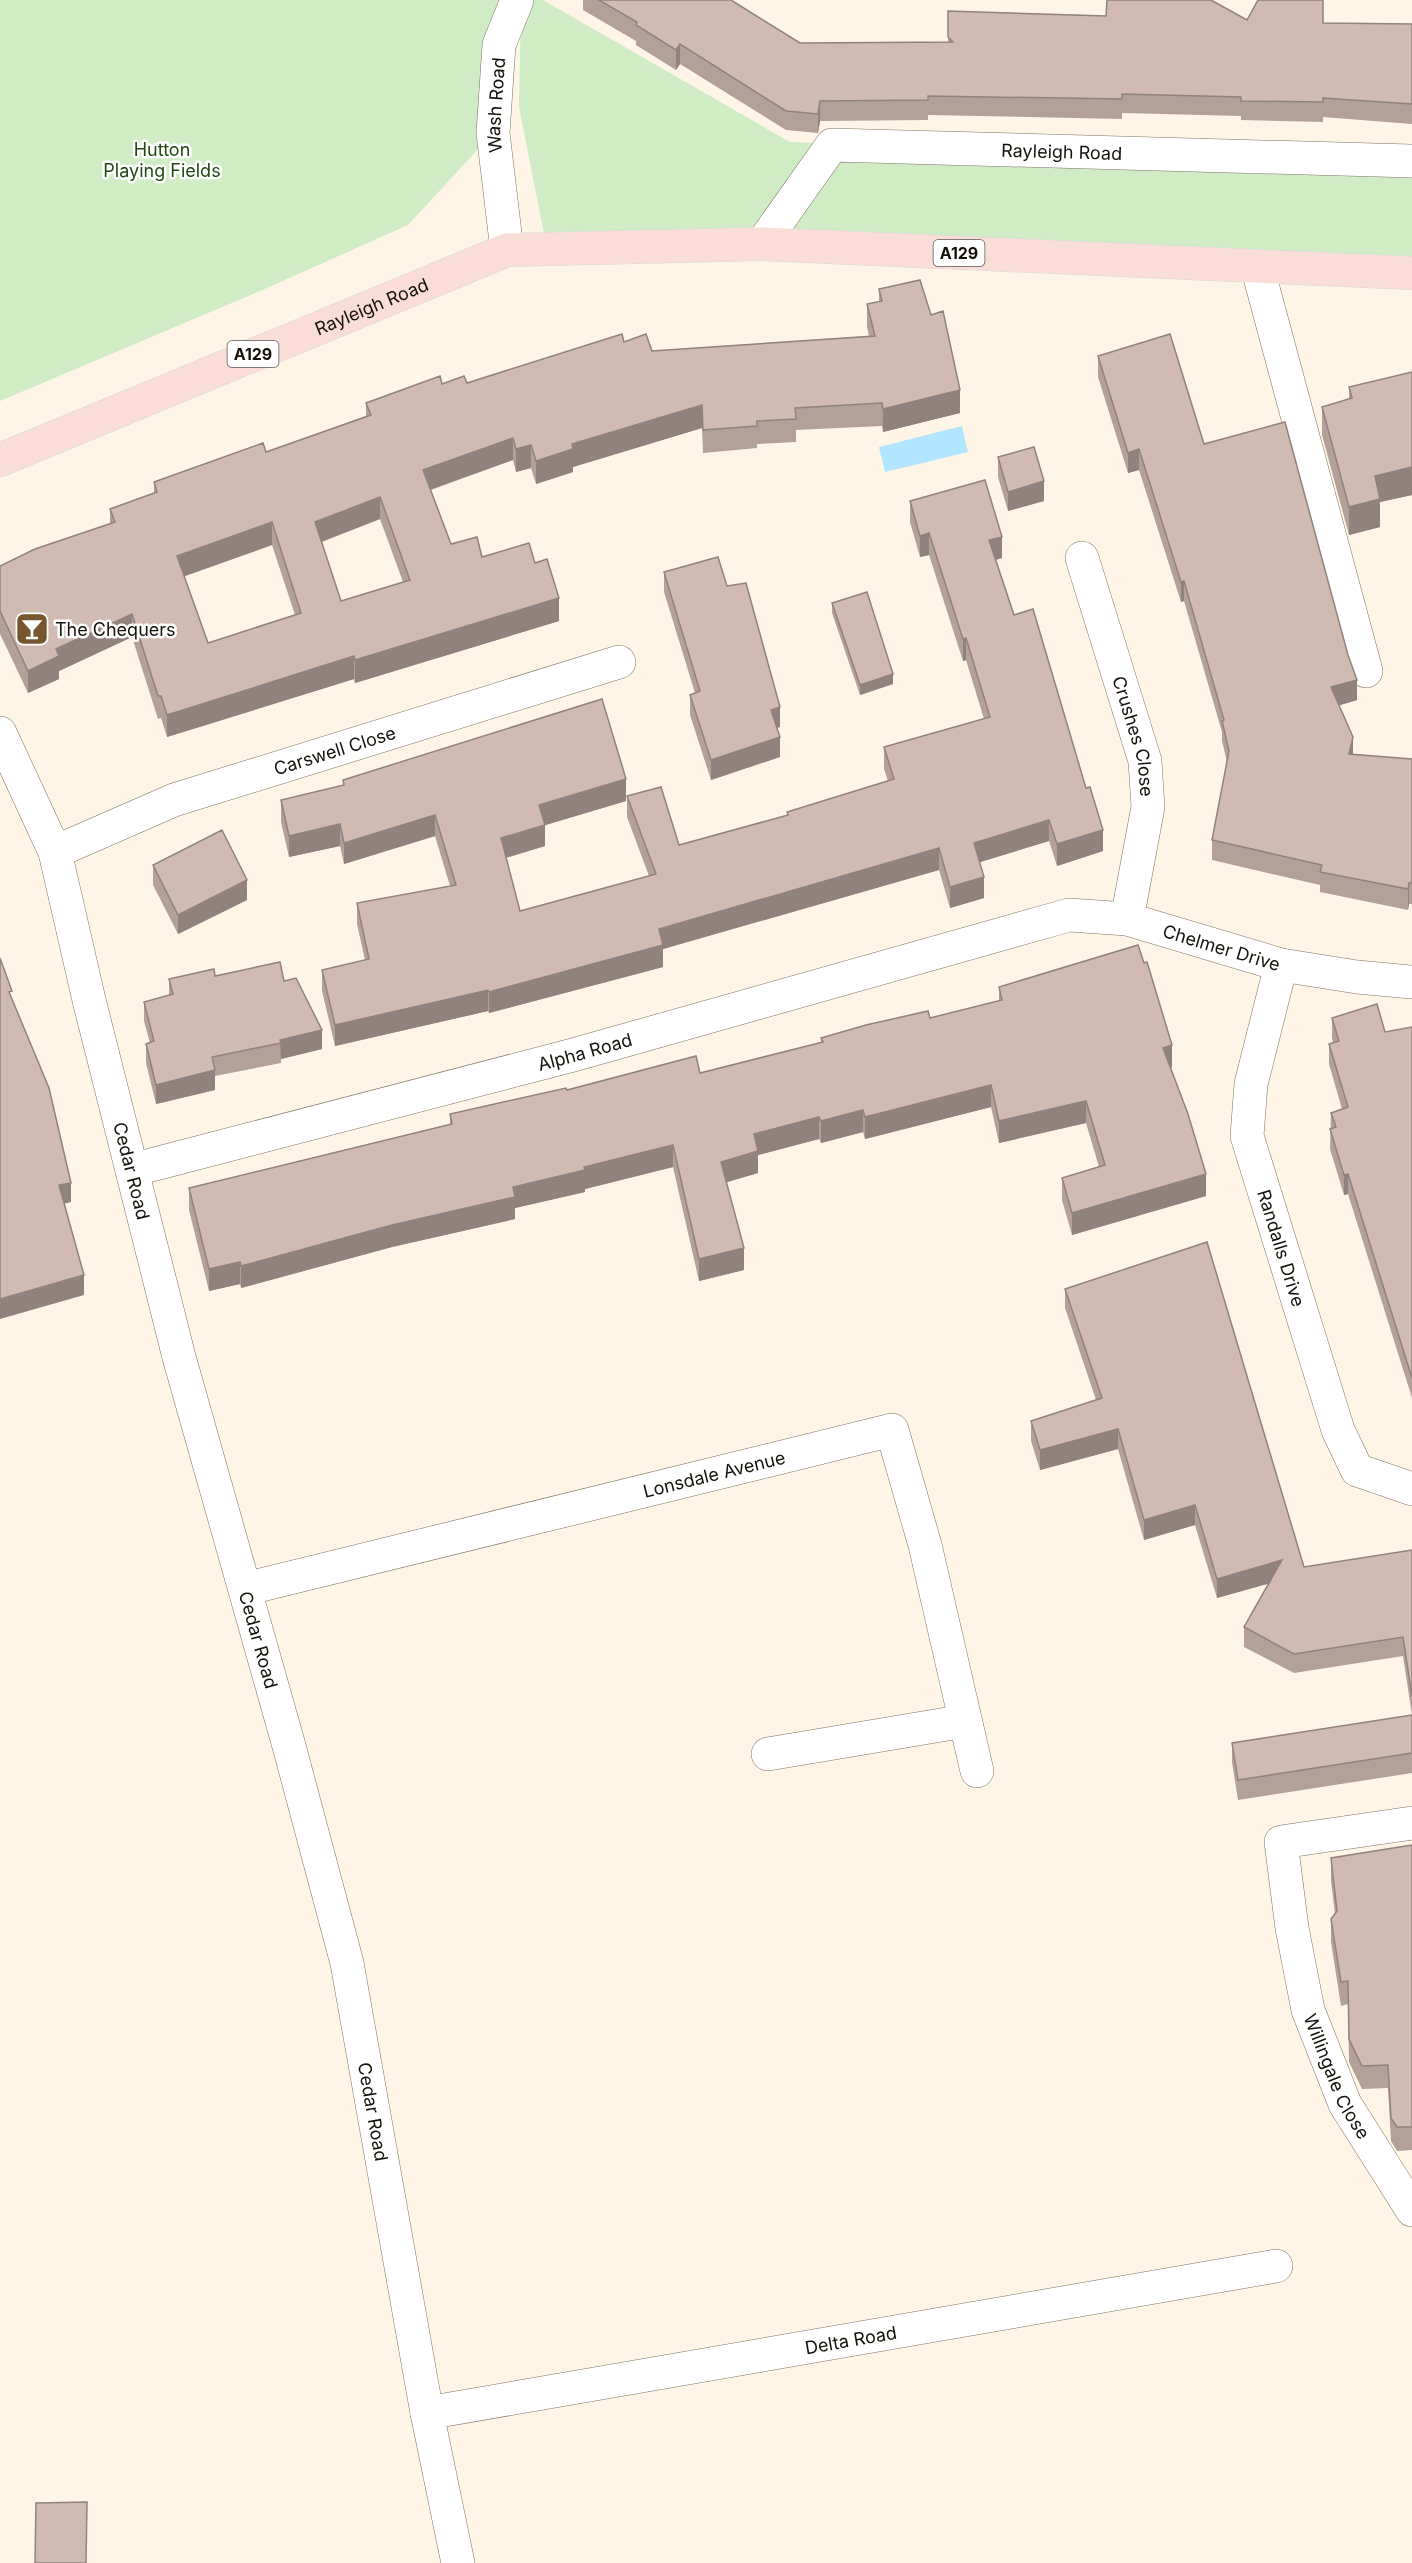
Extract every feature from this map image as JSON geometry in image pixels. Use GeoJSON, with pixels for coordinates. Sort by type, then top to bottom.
{"type":"FeatureCollection","features":[{"type":"Feature","properties":{"kind":"main road","name":"Rayleigh Road"},"geometry":{"type":"LineString","coordinates":[[0,460],[507,250],[762,244],[1412,273]]}},
{"type":"Feature","properties":{"kind":"street","name":"Wash Road"},"geometry":{"type":"LineString","coordinates":[[507,250],[493,133],[499,45],[517,0]]}},
{"type":"Feature","properties":{"kind":"street","name":"Rayleigh Road"},"geometry":{"type":"LineString","coordinates":[[762,244],[832,145],[1412,161]]}},
{"type":"Feature","properties":{"kind":"street"},"geometry":{"type":"LineString","coordinates":[[1257,266],[1366,671]]}},
{"type":"Feature","properties":{"kind":"street","name":"Crushes Close"},"geometry":{"type":"LineString","coordinates":[[1082,558],[1145,760],[1148,807],[1127,919]]}},
{"type":"Feature","properties":{"kind":"street","name":"Carswell Close"},"geometry":{"type":"LineString","coordinates":[[55,852],[174,800],[619,662]]}},
{"type":"Feature","properties":{"kind":"street","name":"Cedar Road"},"geometry":{"type":"LineString","coordinates":[[0,733],[55,852],[179,1357],[347,1963],[427,2413],[458,2563]]}},
{"type":"Feature","properties":{"kind":"street","name":"Chelmer Drive"},"geometry":{"type":"LineString","coordinates":[[1034,923],[1069,915],[1127,919],[1281,965],[1357,977],[1412,982]]}},
{"type":"Feature","properties":{"kind":"street","name":"Alpha Road"},"geometry":{"type":"LineString","coordinates":[[132,1170],[573,1055],[1034,923]]}},
{"type":"Feature","properties":{"kind":"street","name":"Randalls Drive"},"geometry":{"type":"LineString","coordinates":[[1281,965],[1251,1084],[1247,1136],[1338,1430],[1357,1470],[1412,1489]]}},
{"type":"Feature","properties":{"kind":"street","name":"Lonsdale Avenue"},"geometry":{"type":"LineString","coordinates":[[245,1589],[892,1430],[925,1545],[977,1771]]}},
{"type":"Feature","properties":{"kind":"street"},"geometry":{"type":"LineString","coordinates":[[768,1754],[965,1721]]}},
{"type":"Feature","properties":{"kind":"street","name":"Willingale Close"},"geometry":{"type":"LineString","coordinates":[[1412,1823],[1281,1842],[1292,1928],[1308,2010],[1346,2104],[1412,2210]]}},
{"type":"Feature","properties":{"kind":"street","name":"Delta Road"},"geometry":{"type":"LineString","coordinates":[[427,2413],[1276,2266]]}},
{"type":"Feature","properties":{"kind":"green space","name":"Hutton Playing Fields"},"geometry":{"type":"Polygon","coordinates":[[[0,0],[517,0],[493,133],[408,225],[267,288],[0,401],[0,0]]]}},
{"type":"Feature","properties":{"kind":"green space"},"geometry":{"type":"Polygon","coordinates":[[[521,0],[543,0],[790,142],[1412,161],[1412,273],[547,249],[519,107],[521,0]]]}},
{"type":"Feature","properties":{"kind":"water"},"geometry":{"type":"Polygon","coordinates":[[[962,426],[968,452],[885,472],[879,447],[962,426]]]}},
{"type":"Feature","properties":{"kind":"building"},"geometry":{"type":"Polygon","coordinates":[[[599,0],[731,0],[800,43],[953,42],[948,37],[948,11],[1106,16],[1107,0],[1211,0],[1247,20],[1258,0],[1323,0],[1323,23],[1412,24],[1412,104],[1323,98],[1323,102],[1241,101],[1241,97],[1122,94],[1122,99],[928,96],[928,100],[820,101],[818,114],[786,111],[680,44],[676,50],[636,25],[637,22],[599,0]]]}},
{"type":"Feature","properties":{"kind":"building"},"geometry":{"type":"Polygon","coordinates":[[[920,280],[931,315],[943,311],[960,390],[883,409],[882,403],[795,408],[796,419],[757,421],[757,426],[703,430],[702,405],[572,444],[573,449],[536,461],[531,445],[516,449],[513,438],[423,470],[451,544],[477,537],[482,557],[529,543],[535,563],[547,559],[559,598],[355,660],[354,656],[167,715],[161,696],[158,696],[132,614],[56,649],[59,656],[28,671],[0,611],[0,566],[35,549],[115,522],[110,509],[157,492],[154,482],[263,443],[266,452],[371,415],[366,403],[440,376],[442,384],[464,376],[467,383],[622,334],[624,342],[646,334],[652,351],[875,336],[867,304],[882,301],[879,289],[920,280]],[[380,497],[315,522],[341,601],[410,580],[380,497]],[[272,522],[177,556],[208,643],[301,613],[272,522]]]}},
{"type":"Feature","properties":{"kind":"building"},"geometry":{"type":"Polygon","coordinates":[[[1170,334],[1204,444],[1285,422],[1348,655],[1357,680],[1331,687],[1353,737],[1349,754],[1412,759],[1412,883],[1409,883],[1408,889],[1320,872],[1322,865],[1212,840],[1229,751],[1222,721],[1224,720],[1184,581],[1181,582],[1139,449],[1128,453],[1098,356],[1170,334]]]}},
{"type":"Feature","properties":{"kind":"building"},"geometry":{"type":"Polygon","coordinates":[[[1412,372],[1412,467],[1375,476],[1380,499],[1349,507],[1322,407],[1352,398],[1349,387],[1412,372]]]}},
{"type":"Feature","properties":{"kind":"building"},"geometry":{"type":"Polygon","coordinates":[[[1034,447],[1044,481],[1008,492],[998,457],[1034,447]]]}},
{"type":"Feature","properties":{"kind":"building"},"geometry":{"type":"Polygon","coordinates":[[[985,480],[1002,537],[989,540],[1014,615],[1033,609],[1086,788],[1090,787],[1103,830],[1057,844],[1049,820],[974,843],[984,877],[950,887],[939,848],[659,929],[663,945],[489,992],[488,990],[335,1025],[322,970],[369,959],[357,903],[456,885],[435,815],[344,843],[340,824],[289,836],[281,800],[344,785],[343,780],[602,699],[626,779],[539,805],[545,825],[501,838],[520,911],[656,874],[627,796],[661,787],[679,845],[788,815],[787,812],[894,779],[884,747],[990,717],[966,638],[963,639],[929,533],[920,536],[910,501],[985,480]]]}},
{"type":"Feature","properties":{"kind":"building"},"geometry":{"type":"Polygon","coordinates":[[[718,557],[727,586],[746,583],[780,707],[771,710],[780,737],[711,760],[690,695],[700,691],[664,572],[718,557]]]}},
{"type":"Feature","properties":{"kind":"building"},"geometry":{"type":"Polygon","coordinates":[[[867,592],[893,674],[860,685],[832,603],[867,592]]]}},
{"type":"Feature","properties":{"kind":"building"},"geometry":{"type":"Polygon","coordinates":[[[222,830],[247,880],[178,915],[153,865],[222,830]]]}},
{"type":"Feature","properties":{"kind":"building"},"geometry":{"type":"Polygon","coordinates":[[[1138,945],[1144,963],[1147,962],[1172,1045],[1163,1048],[1188,1114],[1206,1174],[1072,1213],[1062,1178],[1105,1165],[1086,1101],[999,1121],[991,1085],[865,1117],[863,1110],[821,1121],[819,1117],[754,1134],[758,1151],[721,1162],[744,1248],[699,1259],[673,1145],[584,1167],[585,1170],[513,1187],[515,1197],[392,1225],[241,1266],[240,1262],[209,1269],[189,1188],[452,1124],[450,1114],[566,1088],[567,1090],[696,1056],[700,1073],[823,1042],[821,1038],[866,1025],[928,1011],[930,1018],[1002,1000],[999,987],[1138,945]]]}},
{"type":"Feature","properties":{"kind":"building"},"geometry":{"type":"Polygon","coordinates":[[[0,958],[12,991],[9,992],[49,1088],[71,1183],[59,1185],[84,1275],[0,1299],[0,958]]]}},
{"type":"Feature","properties":{"kind":"building"},"geometry":{"type":"Polygon","coordinates":[[[280,962],[284,981],[296,978],[322,1030],[280,1040],[281,1043],[212,1057],[215,1070],[156,1085],[146,1044],[154,1041],[144,1002],[173,994],[169,979],[214,969],[215,976],[280,962]]]}},
{"type":"Feature","properties":{"kind":"building"},"geometry":{"type":"Polygon","coordinates":[[[1377,1004],[1385,1032],[1412,1027],[1412,1378],[1348,1174],[1344,1175],[1330,1129],[1336,1127],[1331,1113],[1348,1107],[1329,1044],[1339,1041],[1332,1018],[1377,1004]]]}},
{"type":"Feature","properties":{"kind":"building"},"geometry":{"type":"Polygon","coordinates":[[[1207,1242],[1304,1567],[1412,1550],[1412,1697],[1403,1637],[1294,1654],[1244,1627],[1282,1560],[1217,1579],[1195,1505],[1144,1520],[1118,1429],[1040,1450],[1031,1421],[1102,1398],[1065,1289],[1207,1242]]]}},
{"type":"Feature","properties":{"kind":"building"},"geometry":{"type":"Polygon","coordinates":[[[1412,1715],[1412,1753],[1238,1780],[1232,1743],[1412,1715]]]}},
{"type":"Feature","properties":{"kind":"building"},"geometry":{"type":"Polygon","coordinates":[[[1412,1845],[1412,2127],[1397,2127],[1391,2118],[1388,2065],[1362,2066],[1349,2039],[1348,1981],[1341,1982],[1331,1919],[1337,1911],[1331,1858],[1412,1845]]]}},
{"type":"Feature","properties":{"kind":"building"},"geometry":{"type":"Polygon","coordinates":[[[87,2502],[86,2563],[35,2563],[36,2503],[87,2502]]]}},
{"type":"Feature","properties":{"kind":"place","name":"The Chequers"},"geometry":{"type":"Point","coordinates":[32,629]}}]}
